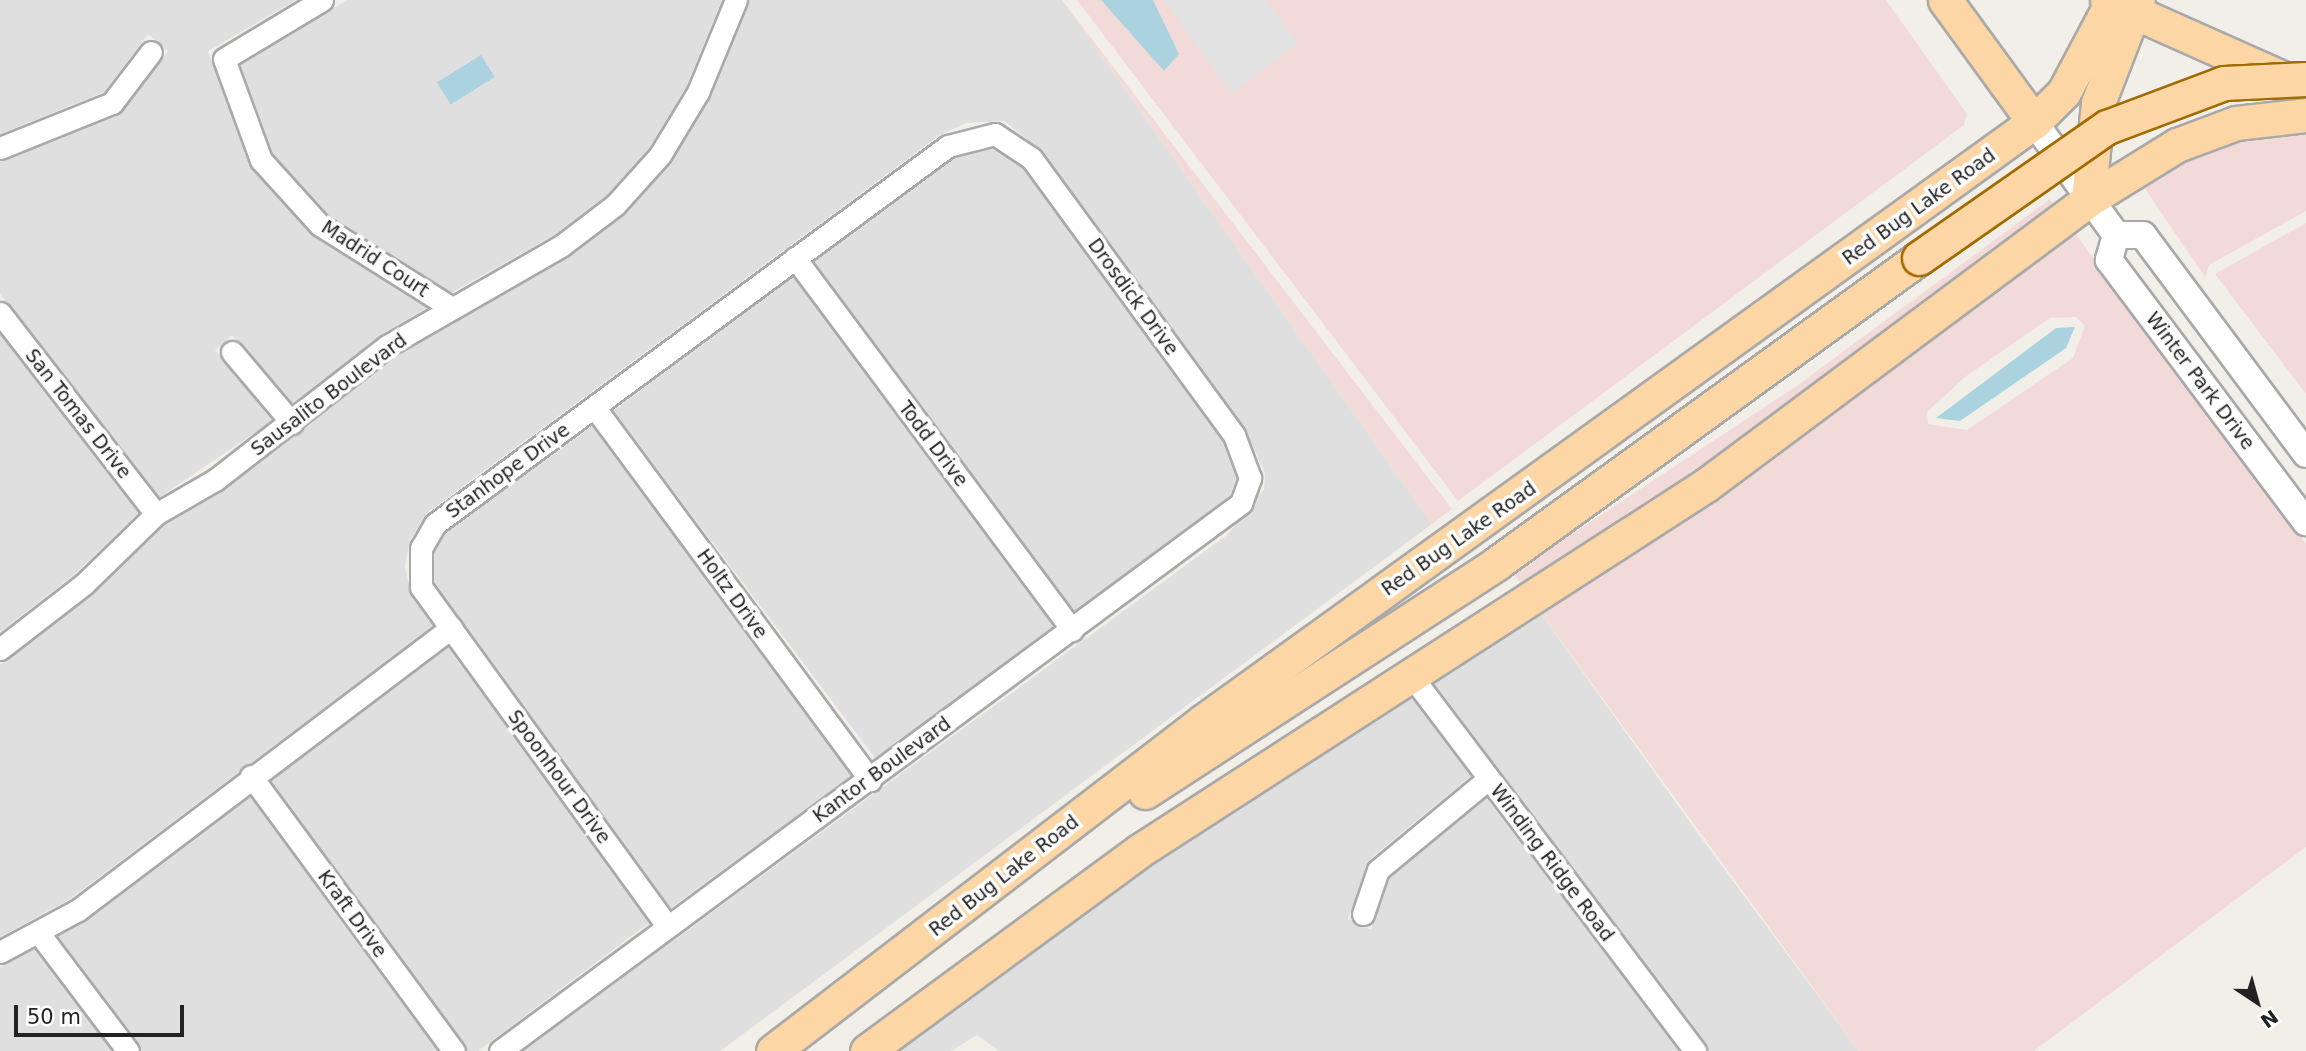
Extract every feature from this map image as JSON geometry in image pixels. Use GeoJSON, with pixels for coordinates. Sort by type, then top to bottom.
{"type":"FeatureCollection","features":[{"type":"Feature","properties":{"kind":"main road"},"geometry":{"type":"LineString","coordinates":[[1945,0],[2034,122]]}},
{"type":"Feature","properties":{"kind":"main road"},"geometry":{"type":"LineString","coordinates":[[2088,200],[2098,103],[2121,3],[2306,87]]}},
{"type":"Feature","properties":{"kind":"main road","name":"Red Bug Lake Road"},"geometry":{"type":"LineString","coordinates":[[773,1051],[1202,722],[2034,122],[2064,92],[2121,3]]}},
{"type":"Feature","properties":{"kind":"main road"},"geometry":{"type":"LineString","coordinates":[[874,976],[1497,563],[1919,258],[2107,127],[2224,83],[2306,79]]}},
{"type":"Feature","properties":{"kind":"main road"},"geometry":{"type":"LineString","coordinates":[[867,1051],[1139,851],[1706,485],[2088,200],[2177,145],[2236,123],[2306,115]]}},
{"type":"Feature","properties":{"kind":"street","name":"Madrid Court"},"geometry":{"type":"LineString","coordinates":[[321,0],[224,59],[261,160],[320,225],[452,308]]}},
{"type":"Feature","properties":{"kind":"street","name":"Sausalito Boulevard"},"geometry":{"type":"LineString","coordinates":[[0,649],[84,584],[156,514],[215,480],[292,423],[387,346],[561,246],[615,205],[660,155],[698,92],[736,0]]}},
{"type":"Feature","properties":{"kind":"street"},"geometry":{"type":"LineString","coordinates":[[0,148],[112,103],[151,52]]}},
{"type":"Feature","properties":{"kind":"street"},"geometry":{"type":"LineString","coordinates":[[2034,122],[2088,200],[2116,235],[2143,235],[2306,454]]}},
{"type":"Feature","properties":{"kind":"street","name":"Stanhope Drive"},"geometry":{"type":"LineString","coordinates":[[450,628],[421,587],[417,566],[435,524],[948,146],[995,134]]}},
{"type":"Feature","properties":{"kind":"street","name":"Drosdick Drive"},"geometry":{"type":"LineString","coordinates":[[995,134],[1031,158],[1234,435],[1250,478]]}},
{"type":"Feature","properties":{"kind":"street","name":"Winter Park Drive"},"geometry":{"type":"LineString","coordinates":[[2116,235],[2109,260],[2306,522]]}},
{"type":"Feature","properties":{"kind":"street","name":"Todd Drive"},"geometry":{"type":"LineString","coordinates":[[795,258],[1072,630]]}},
{"type":"Feature","properties":{"kind":"street","name":"San Tomas Drive"},"geometry":{"type":"LineString","coordinates":[[0,313],[156,514]]}},
{"type":"Feature","properties":{"kind":"street"},"geometry":{"type":"LineString","coordinates":[[232,352],[292,423]]}},
{"type":"Feature","properties":{"kind":"street","name":"Holtz Drive"},"geometry":{"type":"LineString","coordinates":[[595,408],[870,780]]}},
{"type":"Feature","properties":{"kind":"street","name":"Kantor Boulevard"},"geometry":{"type":"LineString","coordinates":[[500,1051],[1219,524],[1241,503],[1250,478]]}},
{"type":"Feature","properties":{"kind":"street"},"geometry":{"type":"LineString","coordinates":[[0,951],[78,910],[251,776],[450,628]]}},
{"type":"Feature","properties":{"kind":"street","name":"Spoonhour Drive"},"geometry":{"type":"LineString","coordinates":[[450,628],[667,926]]}},
{"type":"Feature","properties":{"kind":"street","name":"Winding Ridge Road"},"geometry":{"type":"LineString","coordinates":[[1410,674],[1695,1051]]}},
{"type":"Feature","properties":{"kind":"street","name":"Kraft Drive"},"geometry":{"type":"LineString","coordinates":[[251,776],[454,1051]]}},
{"type":"Feature","properties":{"kind":"street"},"geometry":{"type":"LineString","coordinates":[[1363,914],[1378,870],[1488,779]]}},
{"type":"Feature","properties":{"kind":"street"},"geometry":{"type":"LineString","coordinates":[[38,932],[128,1051]]}},
{"type":"Feature","properties":{"kind":"shaded area"},"geometry":{"type":"Polygon","coordinates":[[[0,0],[296,0],[208,51],[250,163],[314,235],[428,307],[379,336],[292,406],[232,335],[215,350],[274,420],[158,498],[0,294],[0,162],[118,114],[168,51],[148,34],[104,92],[0,134],[0,0]]]}},
{"type":"Feature","properties":{"kind":"shaded area"},"geometry":{"type":"Polygon","coordinates":[[[347,0],[722,0],[687,85],[650,147],[607,195],[554,235],[451,293],[327,215],[271,154],[239,66],[347,0]]]}},
{"type":"Feature","properties":{"kind":"shaded area"},"geometry":{"type":"Polygon","coordinates":[[[750,0],[1062,0],[1432,524],[720,1051],[523,1051],[1227,535],[1264,489],[1265,473],[1245,430],[1038,148],[1004,121],[966,123],[940,135],[427,513],[410,540],[405,566],[411,594],[434,625],[70,899],[0,937],[0,665],[92,594],[164,525],[223,491],[395,357],[568,257],[625,214],[670,163],[708,99],[750,0]]]}},
{"type":"Feature","properties":{"kind":"shaded area"},"geometry":{"type":"Polygon","coordinates":[[[1062,0],[1452,509],[1432,524],[1062,0]]]}},
{"type":"Feature","properties":{"kind":"shaded area"},"geometry":{"type":"Polygon","coordinates":[[[1077,0],[1886,0],[1967,114],[1964,125],[1458,501],[1077,0]]]}},
{"type":"Feature","properties":{"kind":"shaded area"},"geometry":{"type":"Polygon","coordinates":[[[1164,0],[1266,0],[1298,43],[1231,94],[1164,0]]]}},
{"type":"Feature","properties":{"kind":"shaded area"},"geometry":{"type":"Polygon","coordinates":[[[2286,129],[2306,135],[2306,211],[2209,265],[2205,277],[2141,183],[2183,157],[2240,136],[2286,129]]]}},
{"type":"Feature","properties":{"kind":"shaded area"},"geometry":{"type":"Polygon","coordinates":[[[994,147],[1023,166],[1224,441],[1237,475],[1230,495],[1211,514],[1073,612],[812,261],[955,157],[994,147]]]}},
{"type":"Feature","properties":{"kind":"shaded area"},"geometry":{"type":"Polygon","coordinates":[[[2050,199],[2056,207],[1699,474],[1522,586],[1513,573],[1798,385],[2050,199]]]}},
{"type":"Feature","properties":{"kind":"shaded area"},"geometry":{"type":"Polygon","coordinates":[[[2306,223],[2306,394],[2215,274],[2306,223]]]}},
{"type":"Feature","properties":{"kind":"shaded area"},"geometry":{"type":"Polygon","coordinates":[[[2072,229],[2306,544],[2306,847],[2034,1051],[1859,1051],[1537,608],[2072,229]],[[2076,317],[2050,318],[1965,377],[1927,412],[1928,424],[1967,430],[2073,358],[2085,326],[2076,317]]]}},
{"type":"Feature","properties":{"kind":"shaded area"},"geometry":{"type":"Polygon","coordinates":[[[794,275],[1057,624],[877,760],[614,411],[794,275]]]}},
{"type":"Feature","properties":{"kind":"shaded area"},"geometry":{"type":"Polygon","coordinates":[[[0,332],[139,512],[76,573],[0,632],[0,332]]]}},
{"type":"Feature","properties":{"kind":"shaded area"},"geometry":{"type":"Polygon","coordinates":[[[594,425],[852,776],[669,909],[432,583],[433,554],[444,533],[594,425]]]}},
{"type":"Feature","properties":{"kind":"shaded area"},"geometry":{"type":"Polygon","coordinates":[[[1537,608],[1699,835],[1859,1051],[1710,1051],[1428,678],[1537,608]]]}},
{"type":"Feature","properties":{"kind":"shaded area"},"geometry":{"type":"Polygon","coordinates":[[[449,646],[650,922],[478,1051],[468,1051],[268,780],[449,646]]]}},
{"type":"Feature","properties":{"kind":"shaded area"},"geometry":{"type":"Polygon","coordinates":[[[1408,691],[1471,776],[1370,859],[1348,919],[1371,930],[1389,878],[1487,797],[1681,1051],[999,1051],[977,1035],[951,1051],[889,1051],[1146,862],[1408,691]]]}},
{"type":"Feature","properties":{"kind":"shaded area"},"geometry":{"type":"Polygon","coordinates":[[[250,794],[439,1051],[142,1051],[56,937],[250,794]]]}},
{"type":"Feature","properties":{"kind":"shaded area"},"geometry":{"type":"Polygon","coordinates":[[[36,948],[113,1051],[0,1051],[0,967],[36,948]]]}},
{"type":"Feature","properties":{"kind":"water"},"geometry":{"type":"Polygon","coordinates":[[[1101,0],[1153,0],[1179,54],[1164,71],[1101,0]]]}},
{"type":"Feature","properties":{"kind":"water"},"geometry":{"type":"Polygon","coordinates":[[[481,55],[495,77],[451,105],[437,83],[481,55]]]}},
{"type":"Feature","properties":{"kind":"water"},"geometry":{"type":"Polygon","coordinates":[[[2075,327],[2066,348],[1960,421],[1936,418],[2056,328],[2075,327]]]}}]}
